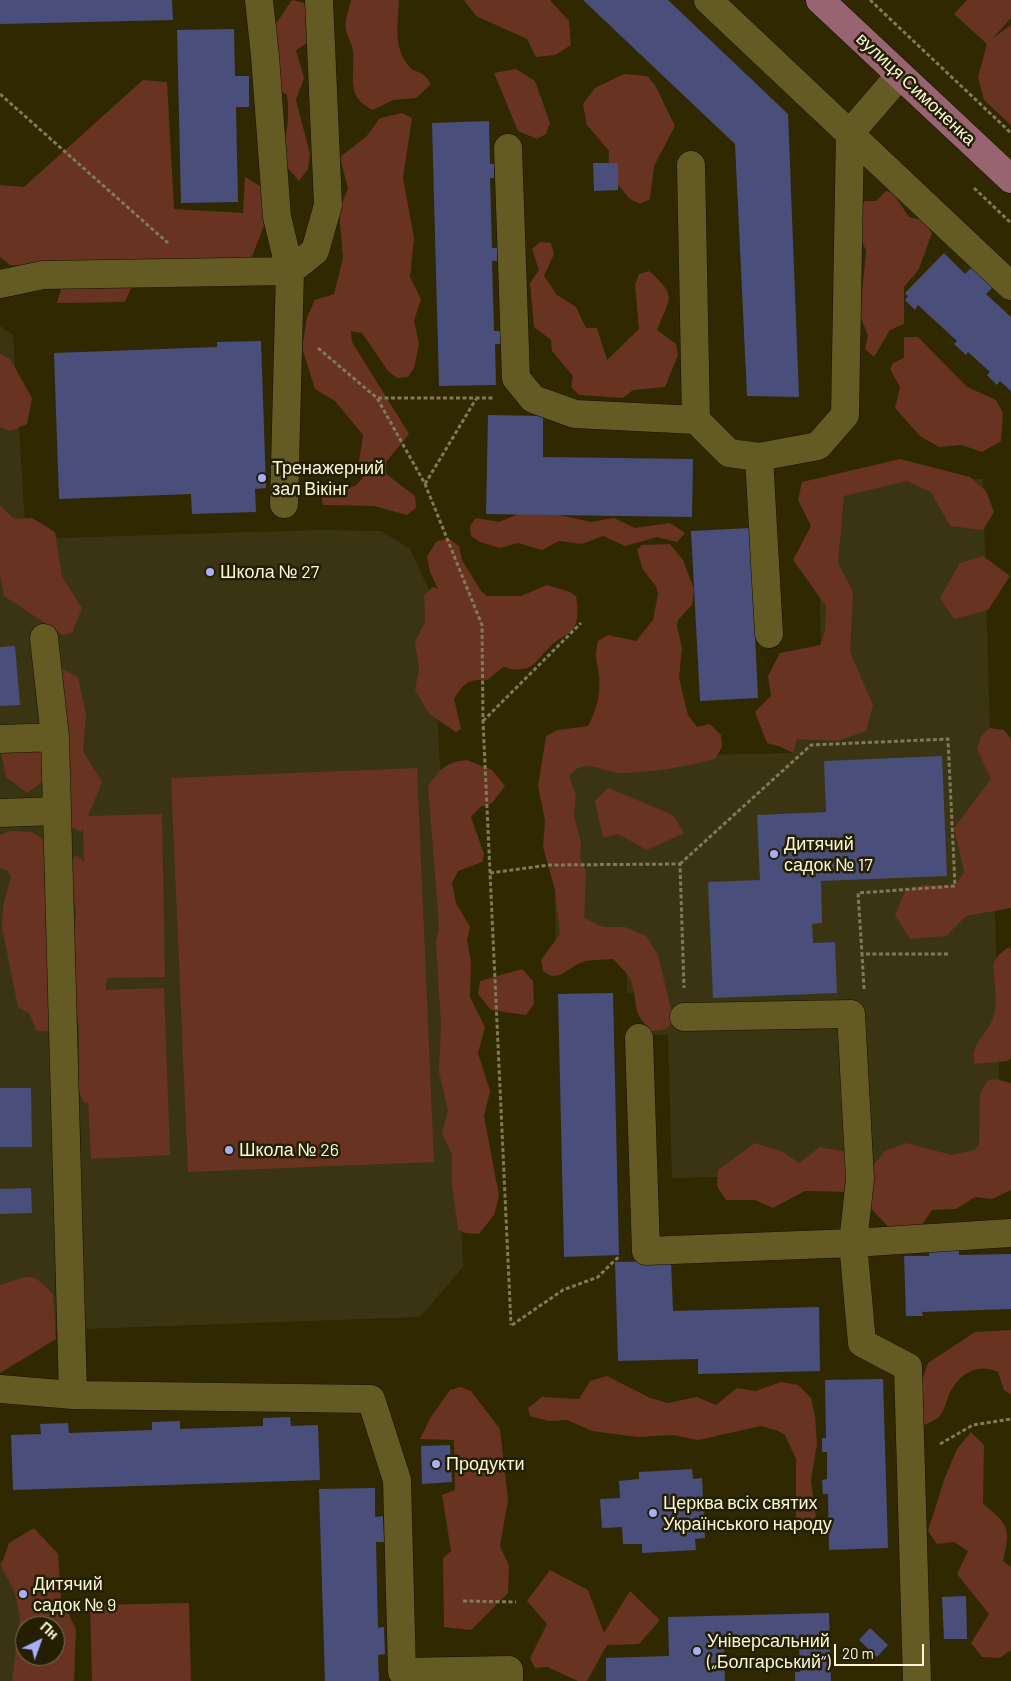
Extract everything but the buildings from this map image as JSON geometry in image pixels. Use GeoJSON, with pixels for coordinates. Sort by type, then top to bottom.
{"type":"FeatureCollection","features":[{"type":"Feature","properties":{"kind":"main road","name":"вулиця Симоненка"},"geometry":{"type":"LineString","coordinates":[[820,0],[1011,179]]}},
{"type":"Feature","properties":{"kind":"lane"},"geometry":{"type":"LineString","coordinates":[[259,0],[277,217],[290,271],[284,504]]}},
{"type":"Feature","properties":{"kind":"lane"},"geometry":{"type":"LineString","coordinates":[[0,284],[43,275],[290,271],[315,251],[328,205],[318,0]]}},
{"type":"Feature","properties":{"kind":"lane"},"geometry":{"type":"LineString","coordinates":[[708,0],[1011,286]]}},
{"type":"Feature","properties":{"kind":"lane"},"geometry":{"type":"LineString","coordinates":[[508,148],[516,378],[533,398],[575,414],[696,420],[730,453],[759,457],[818,446],[845,415],[850,133],[900,75]]}},
{"type":"Feature","properties":{"kind":"lane"},"geometry":{"type":"LineString","coordinates":[[691,165],[696,420]]}},
{"type":"Feature","properties":{"kind":"lane"},"geometry":{"type":"LineString","coordinates":[[759,457],[769,634]]}},
{"type":"Feature","properties":{"kind":"lane"},"geometry":{"type":"LineString","coordinates":[[44,638],[55,737],[73,1395]]}},
{"type":"Feature","properties":{"kind":"lane"},"geometry":{"type":"LineString","coordinates":[[0,739],[55,737]]}},
{"type":"Feature","properties":{"kind":"lane"},"geometry":{"type":"LineString","coordinates":[[0,813],[57,811]]}},
{"type":"Feature","properties":{"kind":"lane"},"geometry":{"type":"LineString","coordinates":[[684,1004],[851,1014],[860,1179],[853,1243],[862,1343],[908,1367],[917,1681]]}},
{"type":"Feature","properties":{"kind":"lane"},"geometry":{"type":"LineString","coordinates":[[640,1038],[646,1251],[853,1243],[1011,1233]]}},
{"type":"Feature","properties":{"kind":"lane"},"geometry":{"type":"LineString","coordinates":[[0,1389],[73,1395],[371,1399],[397,1480],[402,1672],[509,1670],[509,1681]]}},
{"type":"Feature","properties":{"kind":"path"},"geometry":{"type":"LineString","coordinates":[[870,0],[1011,133]]}},
{"type":"Feature","properties":{"kind":"path"},"geometry":{"type":"LineString","coordinates":[[0,94],[202,273]]}},
{"type":"Feature","properties":{"kind":"path"},"geometry":{"type":"LineString","coordinates":[[288,323],[377,398],[425,484],[482,625],[483,721],[511,1326],[563,1290],[598,1277],[620,1256],[646,1251]]}},
{"type":"Feature","properties":{"kind":"path"},"geometry":{"type":"LineString","coordinates":[[377,398],[458,398]]}},
{"type":"Feature","properties":{"kind":"path"},"geometry":{"type":"LineString","coordinates":[[425,484],[476,398]]}},
{"type":"Feature","properties":{"kind":"path"},"geometry":{"type":"LineString","coordinates":[[483,721],[581,623]]}},
{"type":"Feature","properties":{"kind":"path"},"geometry":{"type":"LineString","coordinates":[[490,873],[549,865],[680,864],[812,745],[948,740],[955,886],[858,893],[864,1002],[851,1014]]}},
{"type":"Feature","properties":{"kind":"path"},"geometry":{"type":"LineString","coordinates":[[680,864],[684,1004]]}},
{"type":"Feature","properties":{"kind":"path"},"geometry":{"type":"LineString","coordinates":[[862,954],[948,954]]}},
{"type":"Feature","properties":{"kind":"path"},"geometry":{"type":"LineString","coordinates":[[911,1461],[973,1425],[1011,1418]]}},
{"type":"Feature","properties":{"kind":"path"},"geometry":{"type":"LineString","coordinates":[[463,1601],[516,1602]]}},
{"type":"Feature","properties":{"kind":"shaded area"},"geometry":{"type":"Polygon","coordinates":[[[292,0],[313,5],[322,34],[296,50],[304,78],[296,100],[310,154],[308,169],[299,181],[279,158],[287,127],[288,104],[287,95],[273,86],[269,34],[292,0]]]}},
{"type":"Feature","properties":{"kind":"shaded area"},"geometry":{"type":"Polygon","coordinates":[[[351,0],[399,0],[398,42],[403,58],[410,68],[425,76],[431,84],[416,98],[393,100],[373,110],[358,99],[353,86],[353,50],[346,31],[346,20],[351,0]]]}},
{"type":"Feature","properties":{"kind":"shaded area"},"geometry":{"type":"Polygon","coordinates":[[[464,0],[550,0],[569,21],[571,45],[555,55],[536,57],[527,39],[476,16],[464,0]]]}},
{"type":"Feature","properties":{"kind":"shaded area"},"geometry":{"type":"Polygon","coordinates":[[[967,0],[1011,0],[1011,18],[993,38],[1011,25],[1011,125],[984,100],[978,77],[987,44],[954,14],[967,0]]]}},
{"type":"Feature","properties":{"kind":"shaded area"},"geometry":{"type":"Polygon","coordinates":[[[516,69],[535,81],[550,123],[546,134],[537,139],[518,131],[494,73],[516,69]]]}},
{"type":"Feature","properties":{"kind":"shaded area"},"geometry":{"type":"Polygon","coordinates":[[[624,74],[647,76],[655,85],[675,126],[654,166],[650,199],[640,204],[630,199],[608,173],[609,151],[587,125],[583,104],[595,88],[624,74]]]}},
{"type":"Feature","properties":{"kind":"shaded area"},"geometry":{"type":"Polygon","coordinates":[[[143,80],[167,82],[174,209],[243,213],[245,177],[265,189],[265,223],[251,259],[138,272],[125,302],[57,303],[67,268],[10,265],[0,257],[0,185],[24,187],[143,80]]]}},
{"type":"Feature","properties":{"kind":"shaded area"},"geometry":{"type":"Polygon","coordinates":[[[402,113],[412,118],[403,178],[414,238],[410,277],[421,299],[414,321],[419,344],[414,368],[408,377],[397,378],[388,371],[362,333],[351,331],[352,342],[409,434],[386,462],[386,474],[415,496],[416,508],[407,515],[374,506],[323,505],[321,493],[355,486],[363,478],[358,468],[363,435],[335,401],[315,389],[302,348],[307,317],[315,300],[334,294],[343,258],[339,210],[348,189],[340,157],[366,137],[380,118],[402,113]]]}},
{"type":"Feature","properties":{"kind":"shaded area"},"geometry":{"type":"Polygon","coordinates":[[[886,191],[893,193],[909,217],[923,220],[932,233],[919,269],[904,287],[904,324],[890,330],[874,357],[865,349],[868,335],[860,316],[866,250],[853,225],[853,210],[865,201],[876,201],[886,191]]]}},
{"type":"Feature","properties":{"kind":"shaded area"},"geometry":{"type":"Polygon","coordinates":[[[540,242],[551,243],[554,254],[544,276],[557,295],[576,307],[586,328],[597,328],[607,360],[639,329],[635,285],[639,274],[649,271],[658,280],[668,292],[669,298],[657,330],[676,344],[678,355],[665,387],[633,390],[623,398],[579,395],[571,387],[573,376],[552,351],[551,340],[534,327],[530,283],[539,270],[532,249],[540,242]]]}},
{"type":"Feature","properties":{"kind":"shaded area","name":"Школа № 26"},"geometry":{"type":"Polygon","coordinates":[[[0,326],[13,335],[26,539],[319,530],[381,531],[410,549],[431,594],[454,1034],[463,1267],[420,1317],[0,1332],[0,326]]]}},
{"type":"Feature","properties":{"kind":"shaded area"},"geometry":{"type":"Polygon","coordinates":[[[904,337],[918,337],[967,387],[996,400],[1003,413],[1001,441],[982,452],[962,445],[939,447],[920,436],[895,408],[900,387],[890,369],[893,363],[904,358],[904,337]]]}},
{"type":"Feature","properties":{"kind":"shaded area"},"geometry":{"type":"Polygon","coordinates":[[[0,354],[10,359],[32,398],[27,424],[10,431],[0,427],[0,354]]]}},
{"type":"Feature","properties":{"kind":"shaded area"},"geometry":{"type":"Polygon","coordinates":[[[900,459],[970,477],[986,491],[994,512],[983,530],[950,526],[931,492],[907,481],[844,496],[838,563],[853,592],[850,652],[873,705],[866,731],[838,741],[797,739],[793,753],[767,743],[755,712],[771,696],[768,676],[780,653],[820,645],[825,632],[826,606],[793,560],[811,526],[798,500],[802,482],[900,459]]]}},
{"type":"Feature","properties":{"kind":"shaded area","name":"Дитячий садок № 17"},"geometry":{"type":"Polygon","coordinates":[[[983,479],[1002,1170],[672,1178],[668,1035],[652,1035],[651,992],[627,993],[626,950],[556,952],[551,758],[793,753],[792,726],[823,726],[817,483],[983,479]]]}},
{"type":"Feature","properties":{"kind":"shaded area"},"geometry":{"type":"Polygon","coordinates":[[[0,505],[14,519],[32,518],[55,532],[62,577],[82,608],[72,633],[63,635],[4,596],[0,575],[0,505]]]}},
{"type":"Feature","properties":{"kind":"shaded area"},"geometry":{"type":"Polygon","coordinates":[[[521,513],[550,513],[591,522],[614,518],[635,528],[670,523],[685,533],[677,542],[657,537],[625,546],[603,536],[582,544],[559,541],[542,550],[518,543],[500,548],[480,542],[471,536],[470,526],[476,518],[499,522],[521,513]]]}},
{"type":"Feature","properties":{"kind":"shaded area"},"geometry":{"type":"Polygon","coordinates":[[[448,538],[459,546],[462,560],[481,591],[487,596],[521,596],[547,585],[570,592],[576,596],[577,610],[577,619],[572,631],[548,648],[534,664],[522,669],[503,667],[487,680],[471,681],[461,689],[454,699],[461,729],[456,732],[429,714],[415,690],[419,669],[415,642],[425,622],[424,595],[433,587],[438,589],[430,572],[427,557],[436,542],[448,538]]]}},
{"type":"Feature","properties":{"kind":"shaded area"},"geometry":{"type":"Polygon","coordinates":[[[670,544],[683,560],[694,589],[692,605],[678,620],[677,626],[682,648],[679,678],[688,715],[697,727],[710,724],[721,735],[722,747],[715,759],[681,767],[623,773],[588,766],[575,770],[569,776],[576,795],[574,816],[581,843],[580,858],[586,871],[584,918],[603,927],[625,927],[646,936],[658,955],[671,1009],[671,1024],[666,1029],[652,1031],[638,1013],[630,978],[613,959],[582,962],[557,976],[543,971],[541,960],[560,934],[555,890],[543,847],[545,820],[538,786],[546,736],[558,730],[588,726],[593,715],[599,689],[596,655],[598,641],[608,635],[636,641],[653,620],[658,594],[656,586],[643,570],[637,550],[642,545],[670,544]]]}},
{"type":"Feature","properties":{"kind":"shaded area"},"geometry":{"type":"Polygon","coordinates":[[[983,556],[1010,576],[988,610],[954,619],[940,598],[960,563],[983,556]]]}},
{"type":"Feature","properties":{"kind":"shaded area"},"geometry":{"type":"Polygon","coordinates":[[[62,669],[78,677],[86,714],[83,751],[102,782],[88,816],[162,814],[165,977],[107,978],[106,990],[164,988],[170,1155],[91,1159],[88,1102],[85,1104],[79,1092],[79,1028],[69,956],[76,915],[70,865],[76,855],[84,862],[83,829],[81,832],[67,824],[49,777],[27,793],[6,777],[1,752],[13,729],[21,723],[35,734],[43,732],[56,675],[62,669]]]}},
{"type":"Feature","properties":{"kind":"shaded area"},"geometry":{"type":"Polygon","coordinates":[[[989,728],[1004,730],[1011,739],[1011,908],[966,916],[946,936],[910,939],[895,915],[905,891],[923,885],[955,886],[964,872],[954,828],[991,779],[977,749],[981,737],[989,728]]]}},
{"type":"Feature","properties":{"kind":"shaded area"},"geometry":{"type":"Polygon","coordinates":[[[467,760],[492,770],[505,786],[492,803],[480,807],[471,817],[484,854],[482,862],[458,871],[452,883],[456,903],[470,927],[467,940],[471,962],[470,997],[485,1027],[478,1053],[490,1091],[484,1116],[499,1196],[494,1215],[479,1234],[465,1233],[458,1229],[452,1185],[452,1154],[442,1134],[448,1110],[439,1072],[441,1024],[436,943],[439,925],[428,786],[444,767],[467,760]]]}},
{"type":"Feature","properties":{"kind":"shaded area"},"geometry":{"type":"Polygon","coordinates":[[[417,768],[434,1162],[188,1172],[171,778],[417,768]]]}},
{"type":"Feature","properties":{"kind":"shaded area"},"geometry":{"type":"Polygon","coordinates":[[[608,788],[673,815],[684,833],[647,850],[618,834],[603,838],[595,801],[608,788]]]}},
{"type":"Feature","properties":{"kind":"shaded area"},"geometry":{"type":"Polygon","coordinates":[[[10,831],[31,832],[49,843],[57,1032],[37,1031],[29,1013],[18,1007],[2,927],[3,906],[11,877],[8,871],[0,868],[0,835],[10,831]]]}},
{"type":"Feature","properties":{"kind":"shaded area"},"geometry":{"type":"Polygon","coordinates":[[[1009,947],[1011,950],[1011,1058],[1008,1061],[974,1064],[975,1048],[992,1022],[994,1014],[996,999],[993,969],[995,961],[1009,947]]]}},
{"type":"Feature","properties":{"kind":"shaded area"},"geometry":{"type":"Polygon","coordinates":[[[522,969],[533,981],[534,1004],[526,1015],[491,1010],[478,994],[480,981],[522,969]]]}},
{"type":"Feature","properties":{"kind":"shaded area"},"geometry":{"type":"Polygon","coordinates":[[[995,1079],[1011,1083],[1011,1190],[992,1199],[975,1197],[956,1209],[932,1210],[914,1236],[898,1237],[860,1197],[875,1163],[885,1151],[906,1143],[952,1155],[975,1150],[979,1144],[980,1093],[988,1080],[995,1079]]]}},
{"type":"Feature","properties":{"kind":"shaded area"},"geometry":{"type":"Polygon","coordinates":[[[755,1143],[783,1152],[799,1163],[820,1147],[847,1152],[850,1192],[805,1191],[773,1208],[755,1200],[726,1200],[717,1186],[718,1170],[755,1143]]]}},
{"type":"Feature","properties":{"kind":"shaded area"},"geometry":{"type":"Polygon","coordinates":[[[25,1277],[36,1278],[53,1294],[56,1339],[0,1373],[0,1285],[25,1277]]]}},
{"type":"Feature","properties":{"kind":"shaded area"},"geometry":{"type":"Polygon","coordinates":[[[1011,1330],[1011,1395],[1004,1390],[998,1372],[991,1369],[978,1369],[966,1374],[956,1383],[950,1392],[943,1411],[936,1419],[925,1425],[910,1416],[928,1363],[975,1332],[1011,1330]]]}},
{"type":"Feature","properties":{"kind":"shaded area"},"geometry":{"type":"Polygon","coordinates":[[[607,1376],[650,1398],[668,1403],[697,1397],[716,1405],[737,1388],[756,1391],[781,1382],[798,1385],[811,1398],[815,1416],[817,1444],[811,1481],[816,1518],[810,1525],[801,1526],[796,1520],[796,1459],[785,1435],[778,1431],[761,1426],[698,1440],[673,1435],[637,1437],[592,1431],[567,1420],[549,1421],[530,1416],[528,1408],[542,1397],[579,1399],[590,1381],[607,1376]]]}},
{"type":"Feature","properties":{"kind":"shaded area"},"geometry":{"type":"Polygon","coordinates":[[[460,1387],[471,1391],[500,1429],[508,1500],[500,1546],[509,1566],[508,1593],[471,1630],[444,1627],[443,1558],[451,1551],[442,1495],[455,1490],[454,1440],[420,1439],[431,1417],[450,1390],[460,1387]]]}},
{"type":"Feature","properties":{"kind":"shaded area"},"geometry":{"type":"Polygon","coordinates":[[[971,1432],[984,1445],[983,1504],[1003,1522],[1007,1534],[1003,1561],[1011,1567],[1011,1650],[1000,1658],[982,1657],[971,1643],[989,1614],[957,1574],[968,1551],[954,1542],[937,1544],[928,1531],[944,1480],[957,1449],[971,1432]]]}},
{"type":"Feature","properties":{"kind":"shaded area"},"geometry":{"type":"Polygon","coordinates":[[[34,1528],[58,1554],[61,1597],[76,1630],[74,1681],[12,1681],[15,1657],[15,1666],[65,1666],[65,1616],[20,1616],[15,1593],[1,1566],[9,1543],[34,1528]]]}},
{"type":"Feature","properties":{"kind":"shaded area","name":"Дитячий садок № 9"},"geometry":{"type":"Polygon","coordinates":[[[0,1561],[46,1561],[28,1616],[15,1616],[15,1666],[35,1666],[49,1681],[0,1681],[0,1561]]]}},
{"type":"Feature","properties":{"kind":"shaded area"},"geometry":{"type":"Polygon","coordinates":[[[550,1570],[588,1590],[604,1633],[630,1591],[660,1620],[639,1644],[607,1645],[587,1681],[578,1681],[547,1667],[535,1668],[530,1658],[547,1624],[527,1601],[550,1570]]]}},
{"type":"Feature","properties":{"kind":"shaded area"},"geometry":{"type":"Polygon","coordinates":[[[189,1603],[191,1681],[92,1681],[90,1605],[189,1603]]]}},
{"type":"Feature","properties":{"kind":"place","name":"Тренажерний зал Вікінг"},"geometry":{"type":"Point","coordinates":[262,478]}},
{"type":"Feature","properties":{"kind":"place","name":"Школа № 27"},"geometry":{"type":"Point","coordinates":[210,572]}},
{"type":"Feature","properties":{"kind":"place","name":"Дитячий садок № 17"},"geometry":{"type":"Point","coordinates":[774,854]}},
{"type":"Feature","properties":{"kind":"place","name":"Школа № 26"},"geometry":{"type":"Point","coordinates":[229,1150]}},
{"type":"Feature","properties":{"kind":"place","name":"Продукти"},"geometry":{"type":"Point","coordinates":[436,1464]}},
{"type":"Feature","properties":{"kind":"place","name":"Церква всіх святих Українського народу"},"geometry":{"type":"Point","coordinates":[653,1513]}},
{"type":"Feature","properties":{"kind":"place","name":"Дитячий садок № 9"},"geometry":{"type":"Point","coordinates":[23,1594]}},
{"type":"Feature","properties":{"kind":"place","name":"Універсальний („Болгарський“)"},"geometry":{"type":"Point","coordinates":[697,1651]}}]}
